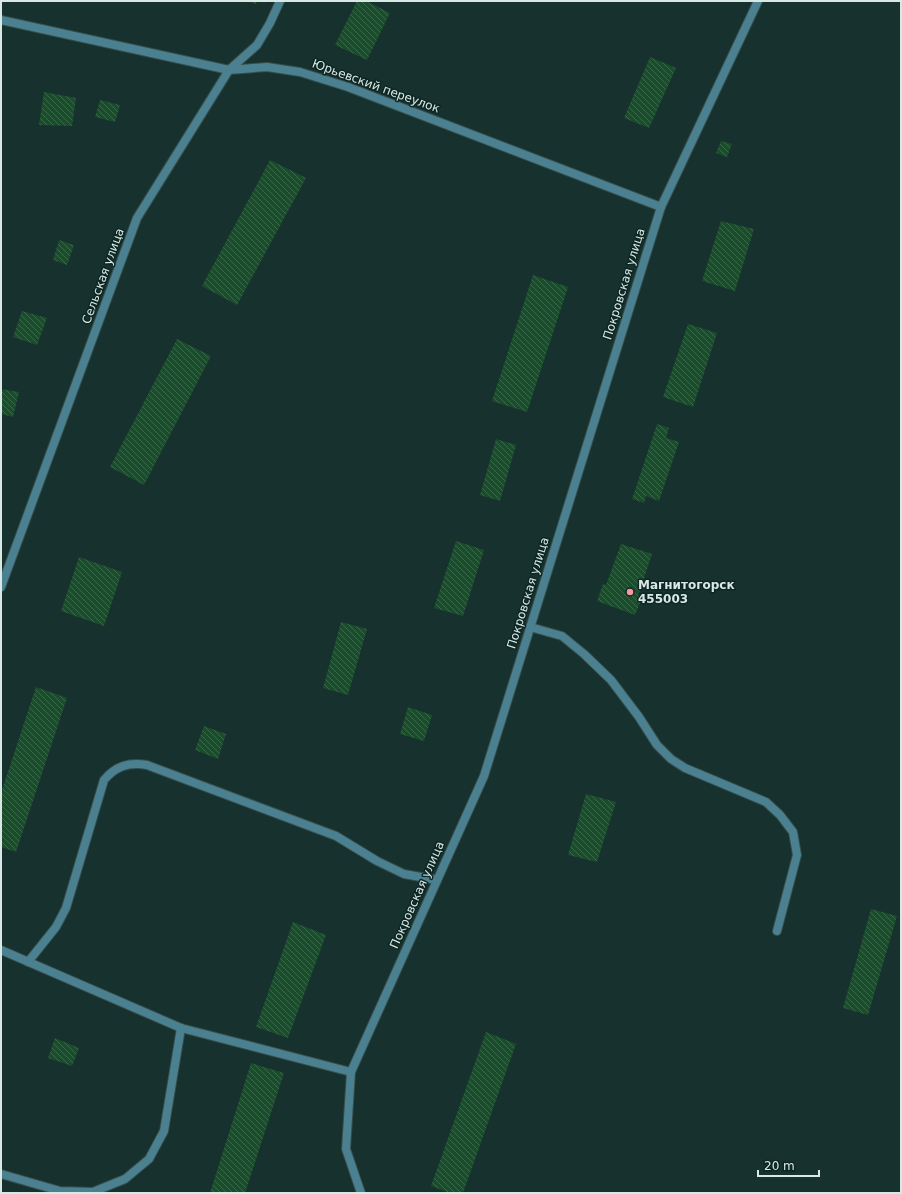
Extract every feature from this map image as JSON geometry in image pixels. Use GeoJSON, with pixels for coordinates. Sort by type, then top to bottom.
{"type":"FeatureCollection","features":[{"type":"Feature","properties":{"kind":"street","name":"Сельская улица"},"geometry":{"type":"LineString","coordinates":[[1,587],[137,218],[229,70],[257,45],[270,23],[280,1]]}},
{"type":"Feature","properties":{"kind":"street","name":"Покровская улица"},"geometry":{"type":"LineString","coordinates":[[361,1193],[346,1149],[350,1072],[484,776],[661,207],[758,1]]}},
{"type":"Feature","properties":{"kind":"street","name":"Юрьевский переулок"},"geometry":{"type":"LineString","coordinates":[[1,20],[229,70],[266,67],[300,72],[348,87],[661,207]]}},
{"type":"Feature","properties":{"kind":"street"},"geometry":{"type":"LineString","coordinates":[[530,627],[562,636],[584,654],[611,680],[639,717],[657,745],[671,759],[685,768],[766,802],[780,815],[793,832],[797,855],[777,931]]}},
{"type":"Feature","properties":{"kind":"street"},"geometry":{"type":"LineString","coordinates":[[28,962],[56,927],[66,908],[104,780],[112,771],[122,765],[136,763],[147,765],[336,836],[377,861],[404,874],[437,880]]}},
{"type":"Feature","properties":{"kind":"street"},"geometry":{"type":"LineString","coordinates":[[1,950],[181,1028],[350,1072]]}},
{"type":"Feature","properties":{"kind":"street"},"geometry":{"type":"LineString","coordinates":[[1,1174],[60,1191],[94,1192],[126,1179],[149,1159],[164,1131],[181,1028]]}},
{"type":"Feature","properties":{"kind":"building"},"geometry":{"type":"Polygon","coordinates":[[[248,1],[257,1],[256,4],[248,1]]]}},
{"type":"Feature","properties":{"kind":"building"},"geometry":{"type":"Polygon","coordinates":[[[357,1],[366,1],[390,13],[367,60],[335,45],[357,1]]]}},
{"type":"Feature","properties":{"kind":"building"},"geometry":{"type":"Polygon","coordinates":[[[650,57],[676,68],[649,128],[624,118],[650,57]]]}},
{"type":"Feature","properties":{"kind":"building"},"geometry":{"type":"Polygon","coordinates":[[[44,92],[76,98],[72,126],[39,125],[44,92]]]}},
{"type":"Feature","properties":{"kind":"building"},"geometry":{"type":"Polygon","coordinates":[[[100,100],[120,105],[115,122],[95,117],[100,100]]]}},
{"type":"Feature","properties":{"kind":"building"},"geometry":{"type":"Polygon","coordinates":[[[721,141],[732,144],[727,157],[716,153],[721,141]]]}},
{"type":"Feature","properties":{"kind":"building"},"geometry":{"type":"Polygon","coordinates":[[[270,160],[306,178],[237,305],[202,286],[270,160]]]}},
{"type":"Feature","properties":{"kind":"building"},"geometry":{"type":"Polygon","coordinates":[[[721,221],[754,229],[735,291],[702,281],[721,221]]]}},
{"type":"Feature","properties":{"kind":"building"},"geometry":{"type":"Polygon","coordinates":[[[59,240],[74,245],[67,265],[53,260],[59,240]]]}},
{"type":"Feature","properties":{"kind":"building"},"geometry":{"type":"Polygon","coordinates":[[[533,275],[568,287],[527,412],[492,401],[533,275]]]}},
{"type":"Feature","properties":{"kind":"building"},"geometry":{"type":"Polygon","coordinates":[[[22,311],[47,318],[37,345],[13,337],[22,311]]]}},
{"type":"Feature","properties":{"kind":"building"},"geometry":{"type":"Polygon","coordinates":[[[688,324],[717,333],[693,407],[663,397],[688,324]]]}},
{"type":"Feature","properties":{"kind":"building"},"geometry":{"type":"Polygon","coordinates":[[[177,339],[211,356],[144,485],[110,467],[177,339]]]}},
{"type":"Feature","properties":{"kind":"building"},"geometry":{"type":"Polygon","coordinates":[[[1,389],[19,392],[13,417],[1,414],[1,389]]]}},
{"type":"Feature","properties":{"kind":"building"},"geometry":{"type":"Polygon","coordinates":[[[657,424],[669,428],[666,438],[679,442],[659,501],[646,496],[644,503],[632,499],[657,424]]]}},
{"type":"Feature","properties":{"kind":"building"},"geometry":{"type":"Polygon","coordinates":[[[496,439],[516,445],[500,501],[480,495],[496,439]]]}},
{"type":"Feature","properties":{"kind":"building"},"geometry":{"type":"Polygon","coordinates":[[[456,541],[484,550],[463,616],[434,608],[456,541]]]}},
{"type":"Feature","properties":{"kind":"building"},"geometry":{"type":"Polygon","coordinates":[[[621,544],[652,554],[638,596],[642,598],[635,615],[597,601],[603,584],[606,585],[621,544]]]}},
{"type":"Feature","properties":{"kind":"building"},"geometry":{"type":"Polygon","coordinates":[[[79,557],[122,572],[104,626],[61,611],[79,557]]]}},
{"type":"Feature","properties":{"kind":"building"},"geometry":{"type":"Polygon","coordinates":[[[341,622],[367,629],[348,695],[323,688],[341,622]]]}},
{"type":"Feature","properties":{"kind":"building"},"geometry":{"type":"Polygon","coordinates":[[[36,687],[67,698],[16,852],[1,847],[1,793],[36,687]]]}},
{"type":"Feature","properties":{"kind":"building"},"geometry":{"type":"Polygon","coordinates":[[[408,707],[432,715],[424,741],[400,734],[408,707]]]}},
{"type":"Feature","properties":{"kind":"building"},"geometry":{"type":"Polygon","coordinates":[[[204,726],[226,734],[218,759],[195,750],[204,726]]]}},
{"type":"Feature","properties":{"kind":"building"},"geometry":{"type":"Polygon","coordinates":[[[586,794],[616,802],[597,862],[568,855],[586,794]]]}},
{"type":"Feature","properties":{"kind":"building"},"geometry":{"type":"Polygon","coordinates":[[[871,909],[897,916],[868,1015],[843,1008],[871,909]]]}},
{"type":"Feature","properties":{"kind":"building"},"geometry":{"type":"Polygon","coordinates":[[[293,922],[326,935],[288,1038],[256,1027],[293,922]]]}},
{"type":"Feature","properties":{"kind":"building"},"geometry":{"type":"Polygon","coordinates":[[[486,1032],[516,1044],[463,1193],[450,1193],[431,1186],[486,1032]]]}},
{"type":"Feature","properties":{"kind":"building"},"geometry":{"type":"Polygon","coordinates":[[[55,1038],[79,1048],[72,1066],[48,1058],[55,1038]]]}},
{"type":"Feature","properties":{"kind":"building"},"geometry":{"type":"Polygon","coordinates":[[[251,1063],[284,1073],[245,1193],[210,1193],[251,1063]]]}},
{"type":"Feature","properties":{"kind":"place","name":"Магнитогорск 455003"},"geometry":{"type":"Point","coordinates":[630,592]}}]}
